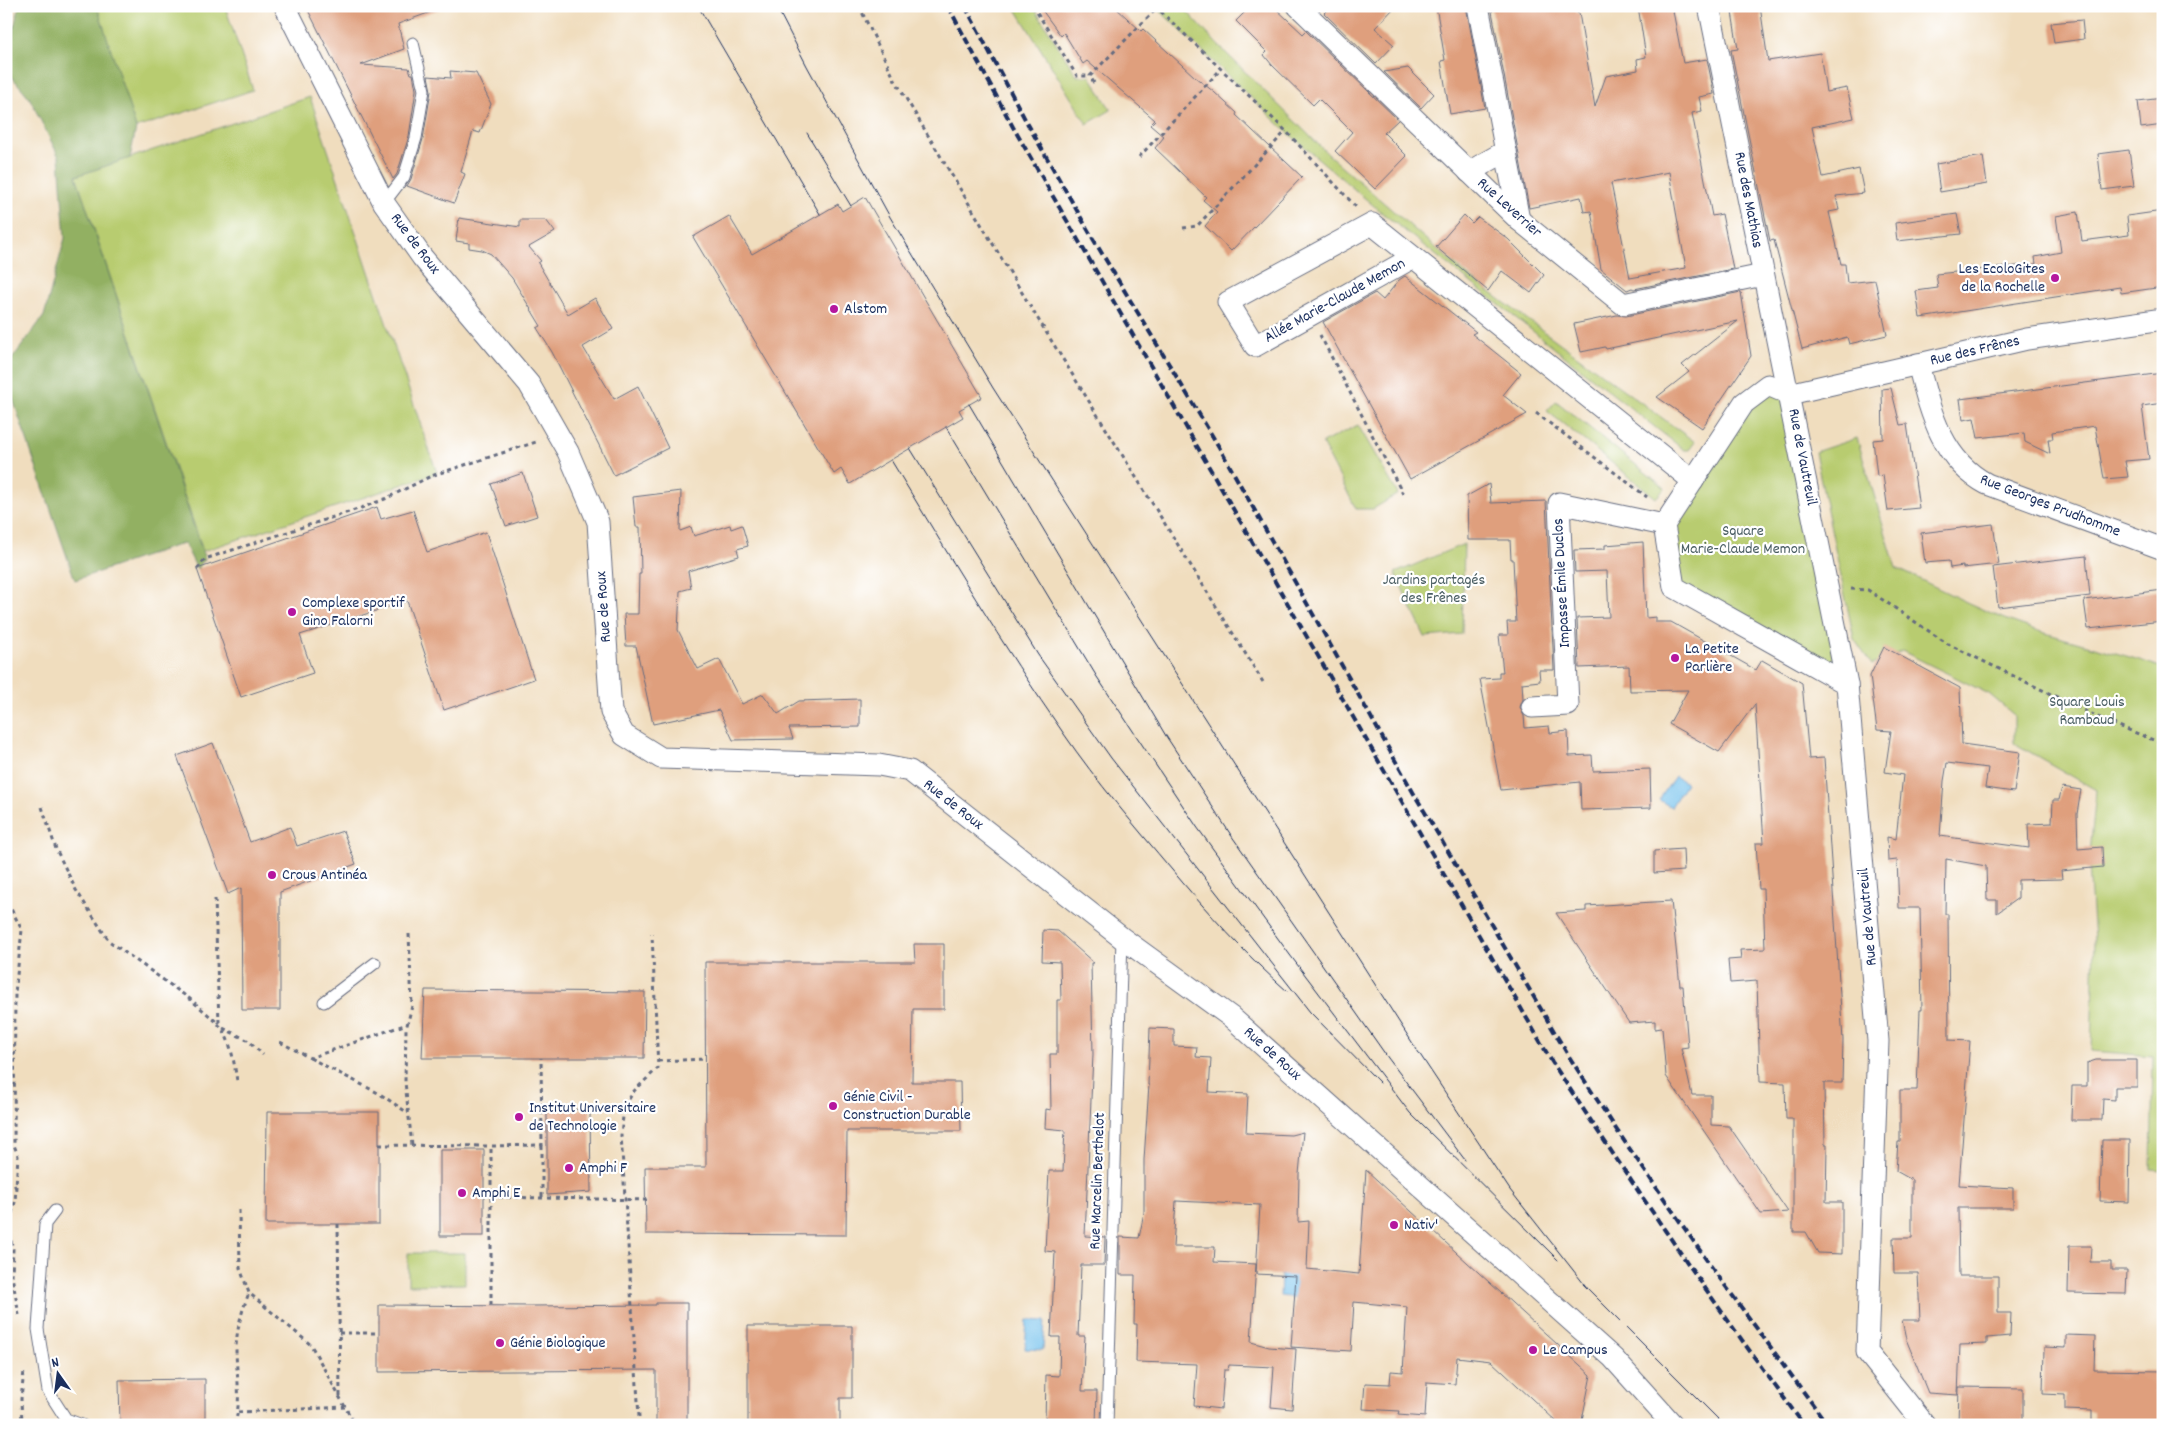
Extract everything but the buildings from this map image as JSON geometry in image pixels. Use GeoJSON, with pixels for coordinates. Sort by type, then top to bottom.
{"type":"FeatureCollection","features":[{"type":"Feature","properties":{"kind":"street","name":"Rue de Roux"},"geometry":{"type":"LineString","coordinates":[[285,6],[384,203],[422,257],[529,384],[568,452],[598,522],[611,712],[624,735],[661,758],[879,765],[910,771],[1122,938],[1231,1017],[1613,1358],[1674,1425]]}},
{"type":"Feature","properties":{"kind":"street","name":"Rue Leverrier"},"geometry":{"type":"LineString","coordinates":[[1298,6],[1519,220],[1623,304],[1763,275]]}},
{"type":"Feature","properties":{"kind":"street"},"geometry":{"type":"LineString","coordinates":[[1478,6],[1519,220]]}},
{"type":"Feature","properties":{"kind":"street","name":"Rue des Mathias"},"geometry":{"type":"LineString","coordinates":[[1709,6],[1789,394]]}},
{"type":"Feature","properties":{"kind":"street"},"geometry":{"type":"LineString","coordinates":[[1469,172],[1506,151]]}},
{"type":"Feature","properties":{"kind":"street","name":"Allée Marie-Claude Memon"},"geometry":{"type":"LineString","coordinates":[[1412,258],[1255,346],[1228,302],[1372,224],[1412,258],[1693,480]]}},
{"type":"Feature","properties":{"kind":"street","name":"Rue des Frênes"},"geometry":{"type":"LineString","coordinates":[[1789,394],[2027,339],[2163,319]]}},
{"type":"Feature","properties":{"kind":"street","name":"Rue Georges Prudhomme"},"geometry":{"type":"LineString","coordinates":[[1918,364],[1932,418],[1946,445],[1964,468],[1974,477],[1987,484],[2163,549]]}},
{"type":"Feature","properties":{"kind":"street"},"geometry":{"type":"LineString","coordinates":[[1789,394],[1768,385],[1744,403],[1667,520],[1674,587],[1843,681]]}},
{"type":"Feature","properties":{"kind":"street","name":"Rue de Vautreuil"},"geometry":{"type":"LineString","coordinates":[[1789,394],[1828,587],[1843,681],[1878,1041],[1867,1352],[1925,1425]]}},
{"type":"Feature","properties":{"kind":"street","name":"Impasse Émile Duclos"},"geometry":{"type":"LineString","coordinates":[[1532,707],[1568,705],[1559,503],[1667,520]]}},
{"type":"Feature","properties":{"kind":"lane","name":"Rue de Roux"},"geometry":{"type":"LineString","coordinates":[[384,203],[404,177],[416,138],[424,90],[413,43]]}},
{"type":"Feature","properties":{"kind":"lane","name":"Rue Marcelin Berthelot"},"geometry":{"type":"LineString","coordinates":[[1107,1425],[1122,938]]}},
{"type":"Feature","properties":{"kind":"lane"},"geometry":{"type":"LineString","coordinates":[[324,1002],[375,963]]}},
{"type":"Feature","properties":{"kind":"lane"},"geometry":{"type":"LineString","coordinates":[[55,1211],[45,1224],[38,1329],[48,1391],[66,1419],[82,1425]]}},
{"type":"Feature","properties":{"kind":"path"},"geometry":{"type":"LineString","coordinates":[[859,6],[895,80],[1023,294],[1263,682]]}},
{"type":"Feature","properties":{"kind":"path"},"geometry":{"type":"LineString","coordinates":[[1033,6],[1077,76],[1090,76],[1156,7],[1286,131],[1372,224]]}},
{"type":"Feature","properties":{"kind":"path"},"geometry":{"type":"LineString","coordinates":[[1140,157],[1221,69]]}},
{"type":"Feature","properties":{"kind":"path"},"geometry":{"type":"LineString","coordinates":[[1090,76],[1094,82]]}},
{"type":"Feature","properties":{"kind":"path"},"geometry":{"type":"LineString","coordinates":[[1183,228],[1197,226],[1286,131]]}},
{"type":"Feature","properties":{"kind":"path"},"geometry":{"type":"LineString","coordinates":[[1310,316],[1403,494]]}},
{"type":"Feature","properties":{"kind":"path"},"geometry":{"type":"LineString","coordinates":[[1536,413],[1667,520]]}},
{"type":"Feature","properties":{"kind":"path"},"geometry":{"type":"LineString","coordinates":[[197,569],[205,559],[384,499],[430,476],[529,445],[556,431]]}},
{"type":"Feature","properties":{"kind":"path"},"geometry":{"type":"LineString","coordinates":[[1828,587],[1868,590],[1948,644],[2104,720],[2163,744]]}},
{"type":"Feature","properties":{"kind":"path"},"geometry":{"type":"LineString","coordinates":[[42,807],[56,848],[76,890],[109,941],[190,999],[222,1028],[249,1041],[263,1056]]}},
{"type":"Feature","properties":{"kind":"path"},"geometry":{"type":"LineString","coordinates":[[215,899],[218,1024]]}},
{"type":"Feature","properties":{"kind":"path"},"geometry":{"type":"LineString","coordinates":[[6,904],[22,930],[15,993],[14,1145],[18,1156],[15,1202],[8,1228],[12,1249],[12,1276],[20,1320]]}},
{"type":"Feature","properties":{"kind":"path"},"geometry":{"type":"LineString","coordinates":[[409,934],[412,1006],[406,1029],[406,1082],[412,1145]]}},
{"type":"Feature","properties":{"kind":"path"},"geometry":{"type":"LineString","coordinates":[[638,1417],[621,1135],[624,1107],[634,1091],[658,1068],[652,934]]}},
{"type":"Feature","properties":{"kind":"path"},"geometry":{"type":"LineString","coordinates":[[310,1058],[408,1024]]}},
{"type":"Feature","properties":{"kind":"path"},"geometry":{"type":"LineString","coordinates":[[222,1028],[232,1054],[237,1081]]}},
{"type":"Feature","properties":{"kind":"path"},"geometry":{"type":"LineString","coordinates":[[280,1042],[380,1094],[408,1113]]}},
{"type":"Feature","properties":{"kind":"path"},"geometry":{"type":"LineString","coordinates":[[541,1058],[542,1198]]}},
{"type":"Feature","properties":{"kind":"path"},"geometry":{"type":"LineString","coordinates":[[658,1061],[705,1059]]}},
{"type":"Feature","properties":{"kind":"path"},"geometry":{"type":"LineString","coordinates":[[379,1145],[542,1145]]}},
{"type":"Feature","properties":{"kind":"path"},"geometry":{"type":"LineString","coordinates":[[491,1146],[492,1305]]}},
{"type":"Feature","properties":{"kind":"path"},"geometry":{"type":"LineString","coordinates":[[6,1189],[16,1186]]}},
{"type":"Feature","properties":{"kind":"path"},"geometry":{"type":"LineString","coordinates":[[491,1197],[646,1200]]}},
{"type":"Feature","properties":{"kind":"path"},"geometry":{"type":"LineString","coordinates":[[239,1210],[240,1268],[248,1293],[310,1345],[354,1425]]}},
{"type":"Feature","properties":{"kind":"path"},"geometry":{"type":"LineString","coordinates":[[338,1224],[340,1398]]}},
{"type":"Feature","properties":{"kind":"path"},"geometry":{"type":"LineString","coordinates":[[235,1425],[240,1385],[236,1346],[241,1314],[248,1293]]}},
{"type":"Feature","properties":{"kind":"path"},"geometry":{"type":"LineString","coordinates":[[339,1333],[379,1333]]}},
{"type":"Feature","properties":{"kind":"path"},"geometry":{"type":"LineString","coordinates":[[22,1425],[21,1399],[25,1369]]}},
{"type":"Feature","properties":{"kind":"path"},"geometry":{"type":"LineString","coordinates":[[238,1412],[345,1407]]}},
{"type":"Feature","properties":{"kind":"green space"},"geometry":{"type":"Polygon","coordinates":[[[19,6],[97,6],[136,128],[130,158],[76,176],[205,559],[197,569],[184,543],[75,580],[6,379],[6,367],[44,316],[65,238],[59,157],[29,97],[6,70],[6,61],[19,6]]]}},
{"type":"Feature","properties":{"kind":"green space"},"geometry":{"type":"Polygon","coordinates":[[[96,6],[225,6],[253,90],[136,128],[96,6]]]}},
{"type":"Feature","properties":{"kind":"green space"},"geometry":{"type":"Polygon","coordinates":[[[1014,6],[1033,6],[1077,76],[1090,76],[1111,110],[1087,124],[1014,6]]]}},
{"type":"Feature","properties":{"kind":"green space"},"geometry":{"type":"Polygon","coordinates":[[[1155,6],[1182,6],[1216,43],[1330,156],[1468,276],[1695,442],[1689,450],[1684,450],[1381,212],[1286,131],[1155,6]]]}},
{"type":"Feature","properties":{"kind":"green space"},"geometry":{"type":"Polygon","coordinates":[[[310,97],[437,473],[203,551],[76,176],[310,97]]]}},
{"type":"Feature","properties":{"kind":"green space","name":"Square Marie-Claude Memon"},"geometry":{"type":"Polygon","coordinates":[[[1768,385],[1789,394],[1847,684],[1674,587],[1664,525],[1768,385]]]}},
{"type":"Feature","properties":{"kind":"green space"},"geometry":{"type":"Polygon","coordinates":[[[1556,401],[1665,488],[1656,498],[1547,411],[1556,401]]]}},
{"type":"Feature","properties":{"kind":"green space"},"geometry":{"type":"Polygon","coordinates":[[[1358,425],[1398,494],[1373,509],[1356,509],[1322,443],[1358,425]]]}},
{"type":"Feature","properties":{"kind":"green space","name":"Square Louis Rambaud"},"geometry":{"type":"Polygon","coordinates":[[[1857,438],[1896,568],[2013,622],[2163,668],[2163,1170],[2151,1169],[2153,1056],[2091,1051],[2094,941],[2089,865],[2096,790],[2014,743],[2014,715],[1989,694],[1902,651],[1872,665],[1854,639],[1815,452],[1857,438]]]}},
{"type":"Feature","properties":{"kind":"green space","name":"Jardins partagés des Frênes"},"geometry":{"type":"Polygon","coordinates":[[[1464,544],[1462,634],[1425,637],[1395,573],[1464,544]]]}},
{"type":"Feature","properties":{"kind":"green space"},"geometry":{"type":"Polygon","coordinates":[[[408,1253],[465,1253],[465,1284],[408,1285],[408,1253]]]}},
{"type":"Feature","properties":{"kind":"water"},"geometry":{"type":"Polygon","coordinates":[[[1675,776],[1686,783],[1671,807],[1659,800],[1675,776]]]}},
{"type":"Feature","properties":{"kind":"water"},"geometry":{"type":"Polygon","coordinates":[[[1282,1259],[1299,1264],[1297,1298],[1280,1296],[1282,1259]]]}},
{"type":"Feature","properties":{"kind":"water"},"geometry":{"type":"Polygon","coordinates":[[[1027,1320],[1045,1321],[1043,1350],[1025,1349],[1027,1320]]]}},
{"type":"Feature","properties":{"kind":"tram line"},"geometry":{"type":"LineString","coordinates":[[698,6],[820,214]]}},
{"type":"Feature","properties":{"kind":"tram line"},"geometry":{"type":"LineString","coordinates":[[776,6],[890,217],[993,388],[1417,1050],[1510,1190],[1588,1289]]}},
{"type":"Feature","properties":{"kind":"tram line"},"geometry":{"type":"LineString","coordinates":[[807,133],[851,206]]}},
{"type":"Feature","properties":{"kind":"tram line"},"geometry":{"type":"LineString","coordinates":[[969,404],[1166,736],[1231,835],[1388,1058],[1465,1160]]}},
{"type":"Feature","properties":{"kind":"tram line"},"geometry":{"type":"LineString","coordinates":[[946,427],[1097,677],[1197,827],[1290,955],[1410,1113],[1558,1260]]}},
{"type":"Feature","properties":{"kind":"tram line"},"geometry":{"type":"LineString","coordinates":[[910,448],[1038,655],[1111,758],[1310,1012],[1380,1083]]}},
{"type":"Feature","properties":{"kind":"tram line"},"geometry":{"type":"LineString","coordinates":[[891,460],[1019,667],[1090,769],[1199,902],[1227,933],[1287,991]]}},
{"type":"Feature","properties":{"kind":"tram line"},"geometry":{"type":"LineString","coordinates":[[1583,1284],[1724,1425]]}},
{"type":"Feature","properties":{"kind":"railway"},"geometry":{"type":"LineString","coordinates":[[948,6],[1013,127],[1552,1062],[1675,1245],[1804,1425]]}},
{"type":"Feature","properties":{"kind":"railway"},"geometry":{"type":"LineString","coordinates":[[965,6],[1026,121],[1092,237],[1219,447],[1413,792],[1568,1055],[1618,1132],[1710,1265],[1828,1425]]}},
{"type":"Feature","properties":{"kind":"place","name":"Les EcoloGites de la Rochelle"},"geometry":{"type":"Point","coordinates":[2055,278]}},
{"type":"Feature","properties":{"kind":"place","name":"Alstom"},"geometry":{"type":"Point","coordinates":[834,309]}},
{"type":"Feature","properties":{"kind":"place","name":"Complexe sportif Gino Falorni"},"geometry":{"type":"Point","coordinates":[292,612]}},
{"type":"Feature","properties":{"kind":"place","name":"La Petite Parlière"},"geometry":{"type":"Point","coordinates":[1675,658]}},
{"type":"Feature","properties":{"kind":"place","name":"Crous Antinéa"},"geometry":{"type":"Point","coordinates":[272,875]}},
{"type":"Feature","properties":{"kind":"place","name":"Génie Civil - Construction Durable"},"geometry":{"type":"Point","coordinates":[833,1106]}},
{"type":"Feature","properties":{"kind":"place","name":"Institut Universitaire de Technologie"},"geometry":{"type":"Point","coordinates":[519,1117]}},
{"type":"Feature","properties":{"kind":"place","name":"Amphi F"},"geometry":{"type":"Point","coordinates":[569,1168]}},
{"type":"Feature","properties":{"kind":"place","name":"Amphi E"},"geometry":{"type":"Point","coordinates":[462,1193]}},
{"type":"Feature","properties":{"kind":"place","name":"Nativ'"},"geometry":{"type":"Point","coordinates":[1394,1225]}},
{"type":"Feature","properties":{"kind":"place","name":"Génie Biologique"},"geometry":{"type":"Point","coordinates":[500,1343]}},
{"type":"Feature","properties":{"kind":"place","name":"Le Campus"},"geometry":{"type":"Point","coordinates":[1533,1350]}}]}
